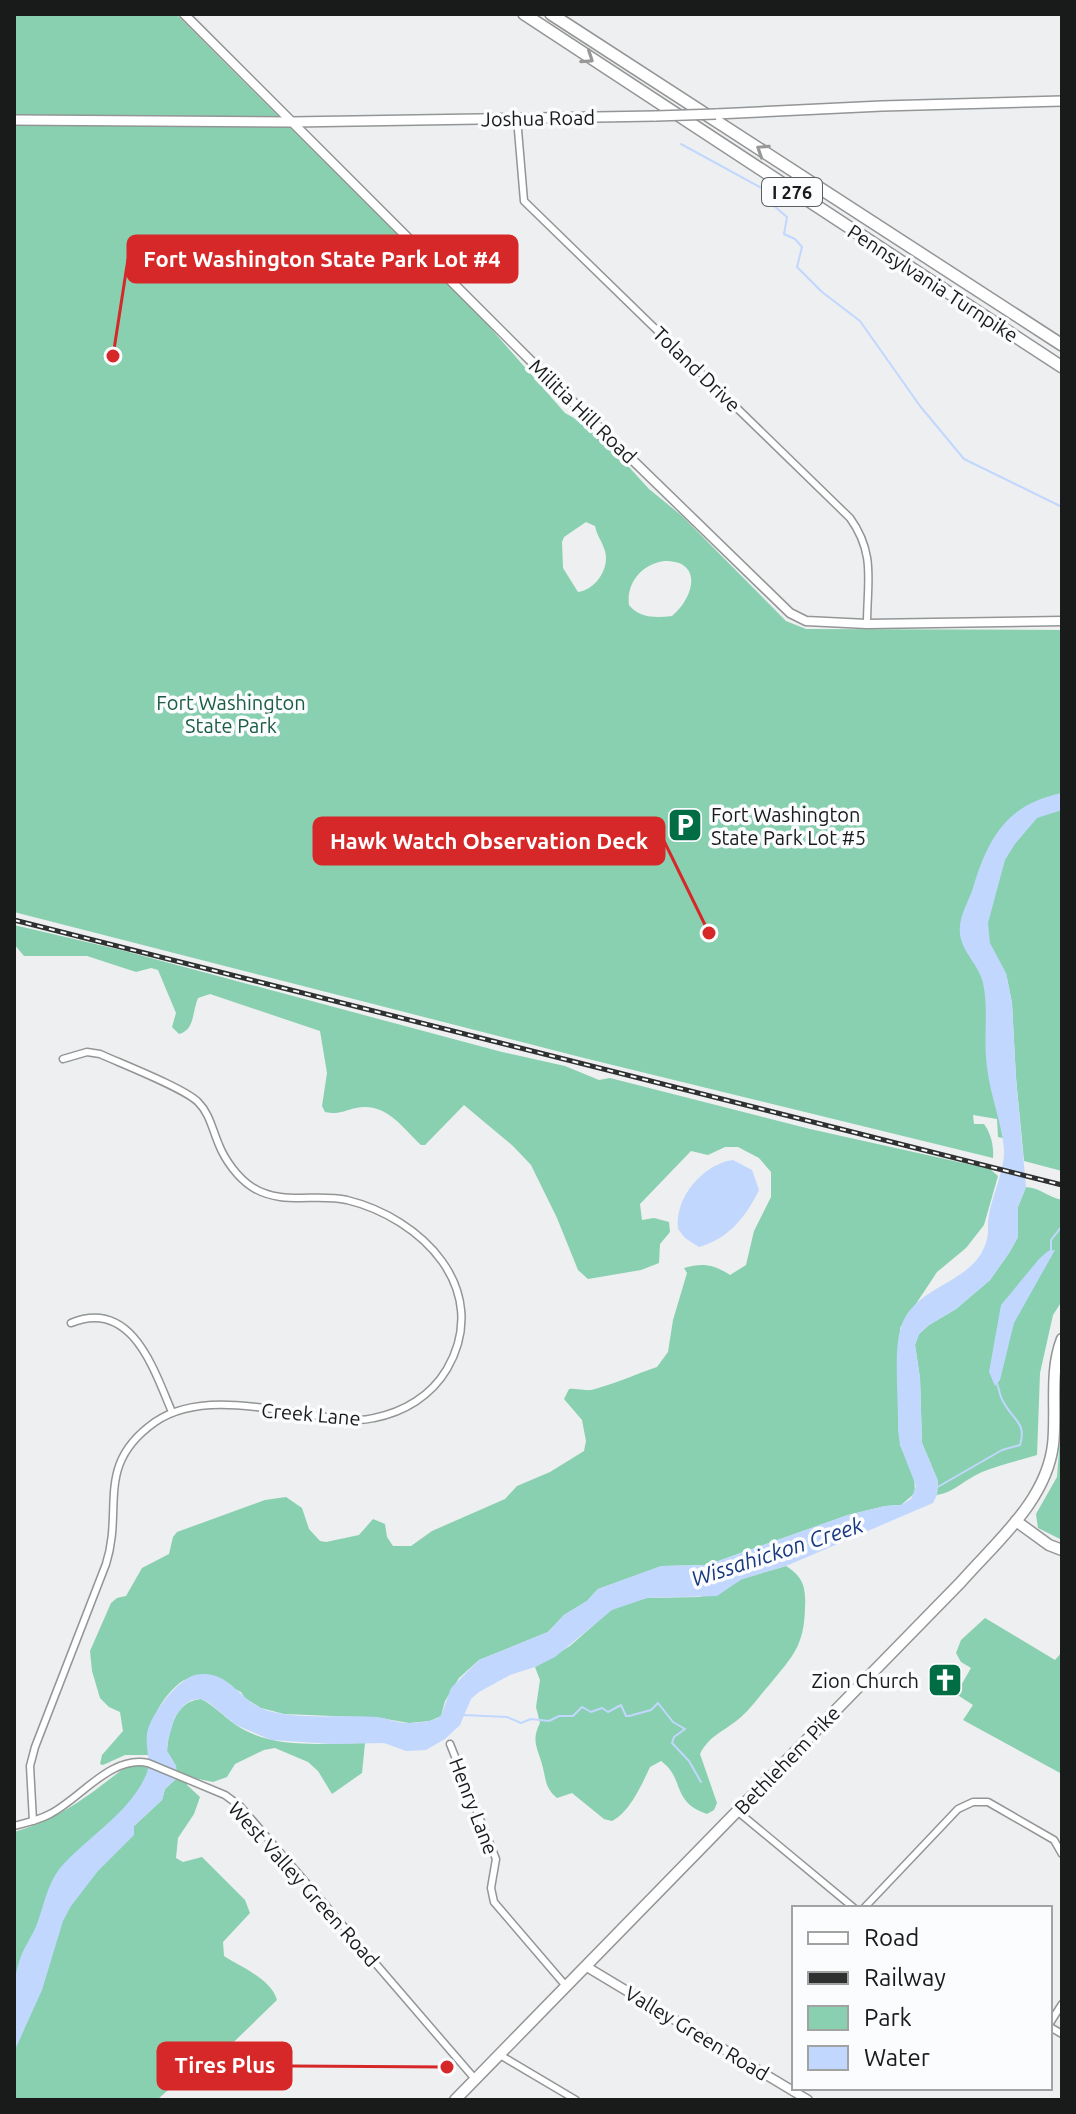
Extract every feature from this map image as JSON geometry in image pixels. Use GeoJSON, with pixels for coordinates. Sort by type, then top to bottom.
{"type":"FeatureCollection","features":[{"type":"Feature","properties":{"kind":"highway","name":"Pennsylvania Turnpike"},"geometry":{"type":"LineString","coordinates":[[524,14],[1062,367]]}},
{"type":"Feature","properties":{"kind":"highway","name":"Pennsylvania Turnpike"},"geometry":{"type":"LineString","coordinates":[[551,14],[1062,345]]}},
{"type":"Feature","properties":{"kind":"main road","name":"Joshua Road"},"geometry":{"type":"LineString","coordinates":[[14,120],[292,122],[656,116],[1062,101]]}},
{"type":"Feature","properties":{"kind":"main road","name":"Bethlehem Pike"},"geometry":{"type":"LineString","coordinates":[[455,2100],[961,1582],[1016,1521],[1035,1496],[1048,1468],[1062,1339]]}},
{"type":"Feature","properties":{"kind":"main road"},"geometry":{"type":"LineString","coordinates":[[1016,1521],[1049,1545],[1062,1550]]}},
{"type":"Feature","properties":{"kind":"street","name":"Militia Hill Road"},"geometry":{"type":"LineString","coordinates":[[184,14],[542,372],[790,613],[806,621],[867,624],[1062,621]]}},
{"type":"Feature","properties":{"kind":"street","name":"Toland Drive"},"geometry":{"type":"LineString","coordinates":[[517,118],[524,201],[850,518],[862,535],[868,552],[867,624]]}},
{"type":"Feature","properties":{"kind":"street","name":"Creek Lane"},"geometry":{"type":"LineString","coordinates":[[33,1821],[30,1766],[35,1747],[111,1547],[111,1500],[117,1470],[138,1437],[172,1412],[192,1406],[215,1405],[365,1420],[402,1410],[435,1385],[453,1356],[460,1332],[455,1285],[431,1245],[406,1225],[348,1200],[276,1197],[254,1188],[227,1160],[212,1122],[193,1098],[100,1054],[87,1052],[63,1059]]}},
{"type":"Feature","properties":{"kind":"street"},"geometry":{"type":"LineString","coordinates":[[71,1323],[93,1317],[104,1318],[126,1330],[148,1357],[172,1412]]}},
{"type":"Feature","properties":{"kind":"street","name":"Henry Lane"},"geometry":{"type":"LineString","coordinates":[[450,1744],[496,1859],[491,1888],[494,1902],[566,1986]]}},
{"type":"Feature","properties":{"kind":"street","name":"West Valley Green Road"},"geometry":{"type":"LineString","coordinates":[[14,1826],[47,1816],[77,1798],[118,1766],[134,1761],[148,1763],[225,1795],[240,1806],[475,2079]]}},
{"type":"Feature","properties":{"kind":"street"},"geometry":{"type":"LineString","coordinates":[[866,1906],[958,1809],[973,1802],[988,1802],[1041,1832],[1054,1840],[1062,1854]]}},
{"type":"Feature","properties":{"kind":"street"},"geometry":{"type":"LineString","coordinates":[[737,1811],[852,1906]]}},
{"type":"Feature","properties":{"kind":"street","name":"Valley Green Road"},"geometry":{"type":"LineString","coordinates":[[587,1967],[808,2100]]}},
{"type":"Feature","properties":{"kind":"street"},"geometry":{"type":"LineString","coordinates":[[1052,2022],[1062,2004]]}},
{"type":"Feature","properties":{"kind":"street"},"geometry":{"type":"LineString","coordinates":[[500,2055],[576,2100]]}},
{"type":"Feature","properties":{"kind":"green space","name":"Fort Washington State Park"},"geometry":{"type":"Polygon","coordinates":[[[14,14],[176,14],[487,324],[565,413],[581,422],[618,455],[786,621],[806,629],[1062,630],[1062,1171],[1024,1161],[1012,1003],[1006,973],[1016,1141],[998,1137],[997,1119],[973,1115],[974,1124],[984,1124],[988,1132],[993,1158],[584,1058],[14,912],[14,14]],[[586,522],[564,537],[562,542],[563,568],[578,592],[600,578],[606,558],[595,526],[586,522]],[[664,561],[642,570],[630,589],[629,605],[643,615],[672,616],[686,600],[690,590],[690,573],[685,567],[677,562],[664,561]]]}},
{"type":"Feature","properties":{"kind":"green space"},"geometry":{"type":"Polygon","coordinates":[[[14,925],[565,1066],[599,1080],[610,1078],[810,1129],[990,1169],[998,1176],[984,1225],[966,1248],[937,1272],[900,1328],[900,1445],[914,1474],[915,1493],[901,1505],[848,1515],[707,1565],[662,1566],[598,1589],[587,1601],[564,1615],[548,1632],[479,1660],[459,1678],[445,1701],[441,1716],[430,1721],[409,1723],[380,1718],[284,1714],[261,1708],[241,1692],[205,1674],[181,1682],[166,1696],[151,1725],[149,1755],[125,1755],[100,1764],[102,1755],[123,1731],[120,1712],[100,1698],[90,1651],[111,1603],[126,1596],[142,1568],[169,1554],[177,1532],[265,1500],[286,1497],[302,1508],[309,1529],[320,1541],[359,1535],[373,1519],[385,1524],[387,1537],[393,1546],[411,1546],[432,1531],[505,1499],[517,1486],[550,1472],[584,1451],[586,1441],[582,1420],[564,1399],[569,1389],[595,1389],[657,1367],[668,1352],[673,1320],[687,1273],[684,1268],[708,1266],[730,1275],[746,1265],[754,1231],[771,1197],[771,1172],[759,1158],[738,1147],[725,1147],[708,1155],[691,1151],[640,1204],[642,1220],[654,1218],[669,1222],[670,1232],[660,1244],[659,1263],[641,1270],[588,1279],[578,1270],[531,1165],[464,1105],[425,1145],[377,1109],[367,1107],[337,1113],[325,1112],[322,1106],[327,1073],[320,1031],[210,994],[198,998],[188,1029],[179,1034],[172,1027],[176,1013],[158,970],[151,968],[136,972],[87,956],[24,956],[14,944],[14,925]]]}},
{"type":"Feature","properties":{"kind":"green space"},"geometry":{"type":"Polygon","coordinates":[[[1026,1187],[1062,1200],[1062,1301],[1053,1315],[1040,1373],[1037,1455],[982,1472],[937,1495],[938,1481],[922,1443],[920,1378],[915,1345],[919,1334],[929,1325],[956,1309],[990,1280],[1009,1253],[1018,1237],[1018,1207],[1026,1187]]]}},
{"type":"Feature","properties":{"kind":"green space"},"geometry":{"type":"Polygon","coordinates":[[[1062,1412],[1062,1540],[1038,1528],[1036,1514],[1057,1477],[1062,1412]]]}},
{"type":"Feature","properties":{"kind":"green space"},"geometry":{"type":"Polygon","coordinates":[[[786,1566],[797,1575],[804,1589],[805,1608],[800,1641],[791,1658],[745,1713],[708,1742],[700,1754],[717,1803],[714,1810],[707,1814],[688,1803],[673,1775],[661,1761],[650,1767],[630,1804],[612,1821],[604,1819],[572,1793],[557,1798],[553,1795],[547,1784],[536,1741],[540,1723],[536,1707],[540,1680],[535,1667],[570,1646],[611,1610],[628,1603],[647,1598],[700,1597],[725,1589],[742,1579],[786,1566]]]}},
{"type":"Feature","properties":{"kind":"green space"},"geometry":{"type":"Polygon","coordinates":[[[985,1618],[1055,1660],[1062,1652],[1062,1774],[963,1720],[973,1705],[956,1694],[971,1668],[961,1662],[956,1653],[961,1640],[985,1618]]]}},
{"type":"Feature","properties":{"kind":"green space"},"geometry":{"type":"Polygon","coordinates":[[[201,1699],[236,1725],[266,1738],[315,1744],[365,1743],[362,1773],[332,1794],[318,1771],[308,1762],[275,1748],[235,1764],[227,1777],[213,1782],[189,1777],[187,1785],[200,1797],[194,1814],[178,1838],[176,1858],[183,1862],[202,1857],[245,1900],[250,1913],[223,1942],[224,1956],[262,1980],[277,2000],[209,2066],[157,2100],[14,2100],[14,1832],[63,1812],[133,1761],[158,1772],[134,1826],[162,1800],[165,1789],[177,1778],[176,1766],[167,1751],[172,1726],[185,1705],[201,1699]]]}},
{"type":"Feature","properties":{"kind":"water","name":"Wissahickon Creek"},"geometry":{"type":"Polygon","coordinates":[[[1062,793],[1062,810],[1037,818],[1005,860],[988,923],[990,943],[1006,973],[1012,1003],[1026,1187],[1018,1207],[1018,1237],[1009,1253],[990,1280],[956,1309],[929,1325],[919,1334],[915,1345],[920,1378],[922,1443],[938,1481],[933,1503],[786,1566],[742,1579],[717,1596],[647,1598],[612,1610],[555,1657],[510,1675],[479,1692],[471,1699],[460,1725],[426,1750],[406,1751],[384,1743],[271,1740],[236,1725],[209,1703],[201,1699],[192,1700],[175,1717],[168,1740],[167,1751],[176,1766],[177,1778],[165,1789],[162,1800],[134,1826],[134,1835],[98,1871],[71,1906],[63,1921],[42,1990],[14,2052],[16,1973],[52,1881],[60,1868],[139,1789],[148,1770],[149,1726],[165,1699],[188,1678],[206,1674],[216,1676],[255,1705],[276,1713],[377,1717],[407,1723],[429,1721],[441,1716],[451,1688],[479,1660],[548,1632],[564,1615],[587,1601],[598,1589],[661,1566],[707,1565],[848,1515],[901,1505],[911,1499],[916,1486],[900,1445],[898,1430],[897,1363],[901,1327],[908,1312],[919,1301],[971,1266],[981,1254],[1004,1157],[987,1067],[983,983],[961,941],[960,922],[986,854],[1002,826],[1027,805],[1062,793]]]}},
{"type":"Feature","properties":{"kind":"water"},"geometry":{"type":"Polygon","coordinates":[[[733,1160],[752,1170],[759,1190],[735,1226],[719,1239],[699,1247],[678,1229],[681,1206],[701,1175],[733,1160]]]}},
{"type":"Feature","properties":{"kind":"water"},"geometry":{"type":"Polygon","coordinates":[[[1055,1250],[1014,1323],[1000,1380],[995,1386],[989,1372],[1001,1305],[1039,1259],[1048,1251],[1055,1250]]]}},
{"type":"Feature","properties":{"kind":"waterway"},"geometry":{"type":"LineString","coordinates":[[681,144],[767,191],[774,206],[787,217],[784,234],[802,247],[797,267],[822,292],[860,321],[920,406],[964,459],[1062,507]]}},
{"type":"Feature","properties":{"kind":"waterway"},"geometry":{"type":"LineString","coordinates":[[1051,1252],[1051,1240],[1062,1226]]}},
{"type":"Feature","properties":{"kind":"waterway"},"geometry":{"type":"LineString","coordinates":[[936,1488],[1002,1450],[1020,1445],[1022,1432],[1003,1401],[997,1383]]}},
{"type":"Feature","properties":{"kind":"waterway"},"geometry":{"type":"LineString","coordinates":[[463,1715],[507,1717],[521,1723],[531,1719],[549,1721],[559,1716],[573,1716],[582,1707],[591,1712],[602,1708],[608,1712],[621,1705],[626,1716],[629,1716],[651,1710],[658,1703],[673,1722],[685,1729],[674,1737],[672,1743],[689,1761],[701,1782]]}},
{"type":"Feature","properties":{"kind":"railway"},"geometry":{"type":"LineString","coordinates":[[14,920],[1062,1185]]}},
{"type":"Feature","properties":{"kind":"place","name":"Fort Washington State Park Lot #4"},"geometry":{"type":"Point","coordinates":[113,356]}},
{"type":"Feature","properties":{"kind":"place","name":"Fort Washington State Park Lot #5"},"geometry":{"type":"Point","coordinates":[685,825]}},
{"type":"Feature","properties":{"kind":"place","name":"Hawk Watch Observation Deck"},"geometry":{"type":"Point","coordinates":[709,933]}},
{"type":"Feature","properties":{"kind":"place","name":"Zion Church"},"geometry":{"type":"Point","coordinates":[945,1680]}},
{"type":"Feature","properties":{"kind":"place","name":"Tires Plus"},"geometry":{"type":"Point","coordinates":[447,2067]}}]}
